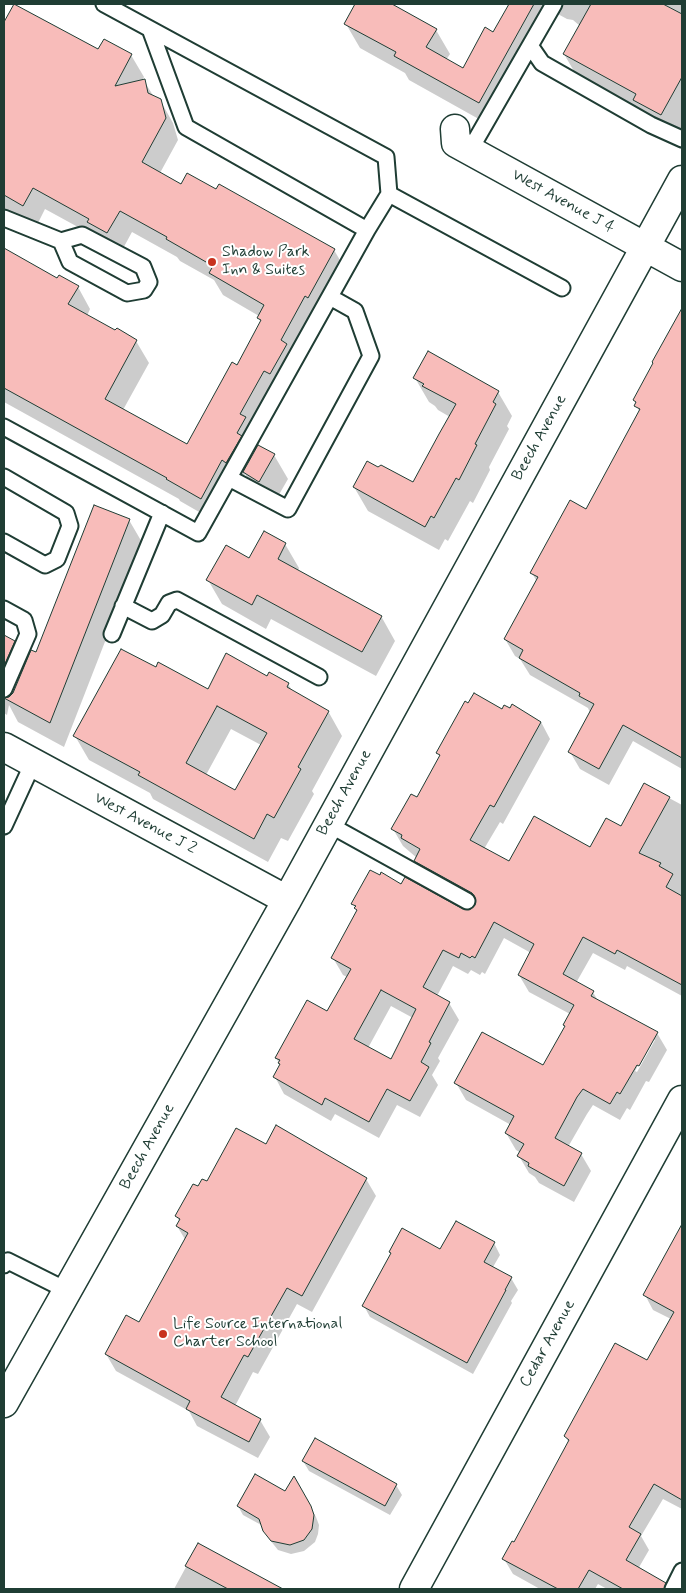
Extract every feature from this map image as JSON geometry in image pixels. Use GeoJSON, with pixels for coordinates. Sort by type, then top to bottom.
{"type":"FeatureCollection","features":[{"type":"Feature","properties":{"kind":"street","name":"West Avenue J 4"},"geometry":{"type":"LineString","coordinates":[[463,140],[682,267]]}},
{"type":"Feature","properties":{"kind":"street","name":"Beech Avenue"},"geometry":{"type":"LineString","coordinates":[[4,1403],[287,900],[682,180]]}},
{"type":"Feature","properties":{"kind":"street","name":"West Avenue J 2"},"geometry":{"type":"LineString","coordinates":[[4,747],[287,900]]}},
{"type":"Feature","properties":{"kind":"street","name":"Cedar Avenue"},"geometry":{"type":"LineString","coordinates":[[414,1589],[682,1100]]}},
{"type":"Feature","properties":{"kind":"lane"},"geometry":{"type":"LineString","coordinates":[[4,426],[198,533],[389,194],[386,157],[104,4]]}},
{"type":"Feature","properties":{"kind":"lane"},"geometry":{"type":"LineString","coordinates":[[463,140],[531,47],[554,4]]}},
{"type":"Feature","properties":{"kind":"lane"},"geometry":{"type":"LineString","coordinates":[[150,29],[186,127],[367,230]]}},
{"type":"Feature","properties":{"kind":"lane"},"geometry":{"type":"LineString","coordinates":[[531,47],[542,63],[651,125],[682,139]]}},
{"type":"Feature","properties":{"kind":"lane"},"geometry":{"type":"LineString","coordinates":[[389,194],[562,288]]}},
{"type":"Feature","properties":{"kind":"lane"},"geometry":{"type":"LineString","coordinates":[[4,218],[61,241],[82,235],[144,268],[149,282],[144,290],[127,293],[70,262],[61,241]]}},
{"type":"Feature","properties":{"kind":"lane"},"geometry":{"type":"LineString","coordinates":[[229,478],[288,509],[370,356],[355,311],[330,297]]}},
{"type":"Feature","properties":{"kind":"lane"},"geometry":{"type":"LineString","coordinates":[[4,477],[66,513],[70,526],[57,559],[45,565],[4,542]]}},
{"type":"Feature","properties":{"kind":"lane"},"geometry":{"type":"LineString","coordinates":[[112,634],[162,513]]}},
{"type":"Feature","properties":{"kind":"lane"},"geometry":{"type":"LineString","coordinates":[[123,606],[152,621],[162,616],[169,603],[177,600],[319,676]]}},
{"type":"Feature","properties":{"kind":"lane"},"geometry":{"type":"LineString","coordinates":[[4,609],[24,620],[28,634],[4,690]]}},
{"type":"Feature","properties":{"kind":"lane"},"geometry":{"type":"LineString","coordinates":[[4,826],[33,763]]}},
{"type":"Feature","properties":{"kind":"lane"},"geometry":{"type":"LineString","coordinates":[[328,824],[467,901]]}},
{"type":"Feature","properties":{"kind":"lane"},"geometry":{"type":"LineString","coordinates":[[4,1265],[8,1261],[68,1291]]}},
{"type":"Feature","properties":{"kind":"lane"},"geometry":{"type":"LineString","coordinates":[[672,1589],[682,1571]]}},
{"type":"Feature","properties":{"kind":"building"},"geometry":{"type":"Polygon","coordinates":[[[14,4],[98,49],[104,39],[132,54],[115,86],[145,79],[148,93],[161,99],[166,118],[142,162],[181,184],[187,173],[216,189],[219,184],[335,249],[308,298],[305,296],[281,340],[287,344],[270,374],[264,371],[240,414],[246,417],[237,433],[242,436],[226,463],[222,460],[201,499],[167,478],[4,388],[4,248],[57,278],[59,275],[79,286],[68,304],[137,340],[105,399],[187,444],[232,362],[237,365],[261,320],[257,318],[264,305],[209,273],[213,266],[166,239],[167,237],[120,211],[107,233],[87,222],[89,219],[33,188],[23,206],[4,195],[4,22],[14,4]]]}},
{"type":"Feature","properties":{"kind":"building"},"geometry":{"type":"Polygon","coordinates":[[[355,4],[392,4],[437,29],[426,47],[463,68],[485,27],[493,32],[509,4],[534,4],[479,103],[394,56],[396,52],[344,24],[355,4]]]}},
{"type":"Feature","properties":{"kind":"building"},"geometry":{"type":"Polygon","coordinates":[[[591,4],[663,4],[682,14],[682,77],[661,115],[633,100],[636,94],[563,54],[591,4]]]}},
{"type":"Feature","properties":{"kind":"building"},"geometry":{"type":"Polygon","coordinates":[[[682,308],[682,758],[623,725],[599,769],[568,752],[594,704],[579,696],[580,693],[519,658],[523,650],[504,639],[538,577],[530,573],[570,500],[586,509],[640,409],[634,406],[636,402],[633,400],[682,308]]]}},
{"type":"Feature","properties":{"kind":"building"},"geometry":{"type":"Polygon","coordinates":[[[428,351],[499,391],[493,402],[496,404],[459,480],[456,478],[434,518],[431,516],[425,527],[353,487],[367,461],[378,467],[381,465],[413,482],[456,404],[422,386],[424,384],[413,378],[428,351]]]}},
{"type":"Feature","properties":{"kind":"building"},"geometry":{"type":"Polygon","coordinates":[[[258,445],[275,454],[259,482],[243,472],[258,445]]]}},
{"type":"Feature","properties":{"kind":"building"},"geometry":{"type":"Polygon","coordinates":[[[94,505],[130,519],[50,723],[4,698],[9,697],[13,693],[31,650],[36,652],[94,505]]]}},
{"type":"Feature","properties":{"kind":"building"},"geometry":{"type":"Polygon","coordinates":[[[264,531],[286,543],[278,559],[382,616],[362,652],[257,595],[252,605],[206,580],[226,545],[249,558],[264,531]]]}},
{"type":"Feature","properties":{"kind":"building"},"geometry":{"type":"Polygon","coordinates":[[[4,635],[15,641],[4,666],[4,635]]]}},
{"type":"Feature","properties":{"kind":"building"},"geometry":{"type":"Polygon","coordinates":[[[121,649],[156,667],[158,662],[208,689],[226,653],[267,676],[269,672],[289,683],[287,687],[329,711],[298,767],[301,769],[274,818],[267,814],[254,839],[138,775],[140,772],[73,736],[121,649]],[[217,706],[186,763],[235,790],[267,733],[217,706]]]}},
{"type":"Feature","properties":{"kind":"building"},"geometry":{"type":"Polygon","coordinates":[[[474,693],[502,709],[504,705],[510,708],[512,704],[541,722],[494,807],[490,805],[470,840],[509,861],[534,816],[590,847],[606,818],[621,826],[644,783],[670,797],[639,853],[661,863],[659,866],[673,874],[666,887],[682,896],[682,985],[617,950],[615,954],[583,937],[563,974],[594,991],[591,996],[658,1032],[639,1066],[637,1065],[620,1094],[617,1092],[610,1104],[583,1089],[577,1097],[555,1138],[582,1153],[564,1186],[528,1166],[529,1163],[517,1156],[524,1144],[505,1133],[514,1116],[454,1083],[482,1032],[543,1065],[565,1026],[563,1025],[574,1005],[518,975],[534,944],[494,922],[475,958],[472,956],[470,958],[461,953],[459,958],[443,950],[423,987],[450,1002],[429,1042],[431,1043],[421,1062],[429,1067],[410,1101],[387,1089],[369,1122],[325,1098],[322,1105],[273,1077],[280,1064],[278,1063],[280,1060],[275,1058],[307,1000],[327,1011],[351,969],[331,958],[357,910],[354,908],[356,906],[351,904],[370,870],[380,875],[381,872],[401,884],[405,877],[463,909],[471,909],[475,905],[475,897],[472,893],[414,861],[420,849],[401,838],[402,835],[391,829],[411,794],[417,797],[440,755],[436,753],[465,701],[468,703],[474,693]],[[381,990],[354,1039],[391,1059],[416,1009],[381,990]]]}},
{"type":"Feature","properties":{"kind":"building"},"geometry":{"type":"Polygon","coordinates":[[[276,1125],[367,1178],[302,1296],[287,1288],[248,1357],[244,1355],[221,1397],[261,1419],[249,1442],[186,1409],[190,1401],[105,1354],[126,1315],[139,1322],[188,1233],[176,1226],[180,1219],[175,1216],[193,1184],[198,1186],[202,1179],[207,1181],[236,1128],[266,1144],[276,1125]]]}},
{"type":"Feature","properties":{"kind":"building"},"geometry":{"type":"Polygon","coordinates":[[[456,1221],[495,1242],[484,1262],[512,1277],[467,1363],[362,1306],[391,1253],[389,1252],[402,1228],[440,1249],[456,1221]]]}},
{"type":"Feature","properties":{"kind":"building"},"geometry":{"type":"Polygon","coordinates":[[[682,1224],[682,1500],[654,1484],[629,1527],[641,1534],[626,1560],[666,1583],[664,1589],[623,1589],[589,1570],[578,1589],[558,1589],[502,1559],[512,1541],[514,1542],[569,1440],[564,1436],[615,1343],[647,1360],[674,1312],[643,1295],[682,1224]]]}},
{"type":"Feature","properties":{"kind":"building"},"geometry":{"type":"Polygon","coordinates":[[[315,1438],[397,1484],[385,1506],[302,1461],[315,1438]]]}},
{"type":"Feature","properties":{"kind":"building"},"geometry":{"type":"Polygon","coordinates":[[[255,1474],[285,1491],[294,1476],[314,1515],[312,1529],[304,1540],[290,1545],[271,1541],[263,1531],[259,1519],[237,1506],[255,1474]]]}},
{"type":"Feature","properties":{"kind":"building"},"geometry":{"type":"Polygon","coordinates":[[[198,1543],[283,1589],[228,1589],[185,1566],[198,1543]]]}},
{"type":"Feature","properties":{"kind":"place","name":"Shadow Park Inn & Suites"},"geometry":{"type":"Point","coordinates":[212,262]}},
{"type":"Feature","properties":{"kind":"place","name":"Life Source International Charter School"},"geometry":{"type":"Point","coordinates":[163,1334]}}]}
